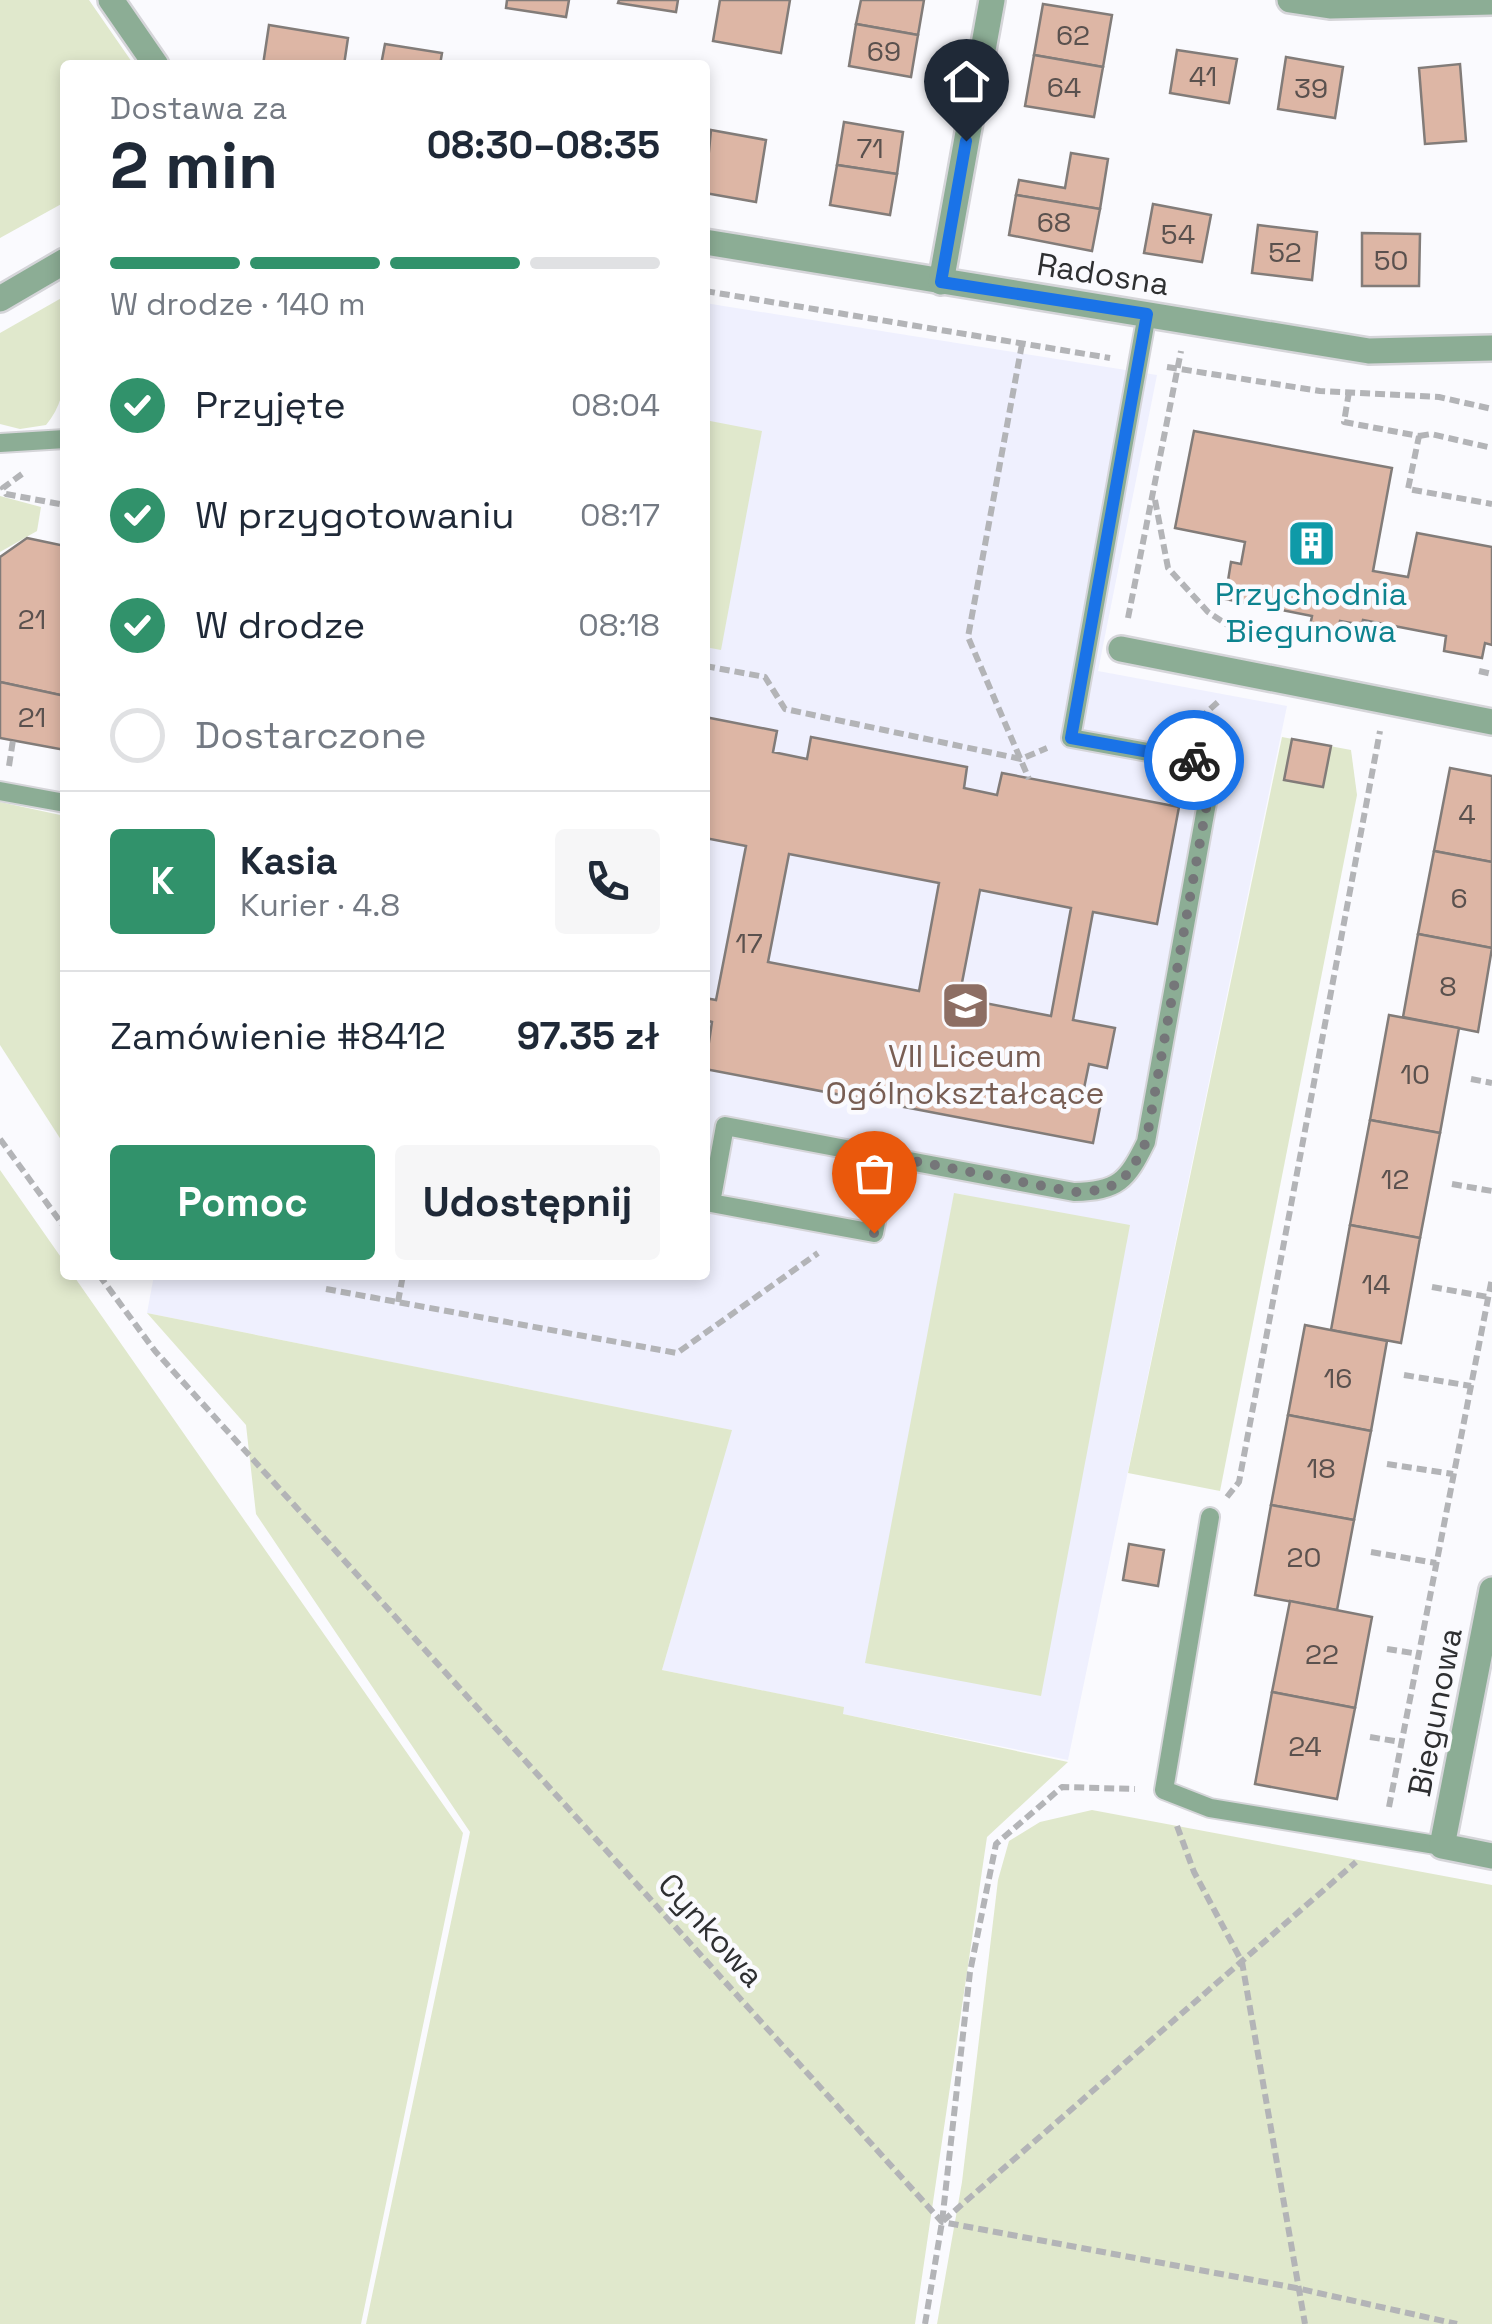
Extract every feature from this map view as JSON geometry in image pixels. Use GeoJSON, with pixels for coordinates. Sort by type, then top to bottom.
{"type":"FeatureCollection","features":[{"type":"Feature","properties":{"kind":"street"},"geometry":{"type":"LineString","coordinates":[[111,0],[153,60]]}},
{"type":"Feature","properties":{"kind":"street"},"geometry":{"type":"LineString","coordinates":[[941,282],[992,0]]}},
{"type":"Feature","properties":{"kind":"street"},"geometry":{"type":"LineString","coordinates":[[1290,0],[1330,6],[1492,2]]}},
{"type":"Feature","properties":{"kind":"street","name":"Radosna"},"geometry":{"type":"LineString","coordinates":[[710,243],[1369,351],[1492,348]]}},
{"type":"Feature","properties":{"kind":"street"},"geometry":{"type":"LineString","coordinates":[[0,298],[60,264]]}},
{"type":"Feature","properties":{"kind":"street"},"geometry":{"type":"LineString","coordinates":[[1121,649],[1492,722]]}},
{"type":"Feature","properties":{"kind":"street","name":"Biegunowa"},"geometry":{"type":"LineString","coordinates":[[1442,1846],[1487,1646],[1492,1590]]}},
{"type":"Feature","properties":{"kind":"street"},"geometry":{"type":"LineString","coordinates":[[1442,1846],[1492,1856]]}},
{"type":"Feature","properties":{"kind":"lane"},"geometry":{"type":"LineString","coordinates":[[888,1156],[874,1233],[711,1202],[725,1126],[888,1156],[1074,1192],[1103,1192],[1130,1175],[1146,1142],[1214,764],[1071,738],[1147,314]]}},
{"type":"Feature","properties":{"kind":"lane"},"geometry":{"type":"LineString","coordinates":[[0,443],[60,440]]}},
{"type":"Feature","properties":{"kind":"lane"},"geometry":{"type":"LineString","coordinates":[[0,791],[60,802]]}},
{"type":"Feature","properties":{"kind":"lane"},"geometry":{"type":"LineString","coordinates":[[1210,1517],[1164,1790],[1210,1808],[1383,1840],[1442,1846]]}},
{"type":"Feature","properties":{"kind":"path"},"geometry":{"type":"LineString","coordinates":[[710,292],[1178,369],[1349,392],[1439,397],[1492,409]]}},
{"type":"Feature","properties":{"kind":"path"},"geometry":{"type":"LineString","coordinates":[[1121,649],[1188,321]]}},
{"type":"Feature","properties":{"kind":"path"},"geometry":{"type":"LineString","coordinates":[[1022,344],[968,637],[1029,778]]}},
{"type":"Feature","properties":{"kind":"path"},"geometry":{"type":"LineString","coordinates":[[1349,392],[1344,422],[1419,436],[1431,434],[1492,448]]}},
{"type":"Feature","properties":{"kind":"path"},"geometry":{"type":"LineString","coordinates":[[1419,436],[1408,489],[1492,504]]}},
{"type":"Feature","properties":{"kind":"path"},"geometry":{"type":"LineString","coordinates":[[28,471],[8,480],[3,488],[6,494],[60,504]]}},
{"type":"Feature","properties":{"kind":"path"},"geometry":{"type":"LineString","coordinates":[[1154,494],[1168,568],[1208,612],[1258,643]]}},
{"type":"Feature","properties":{"kind":"path"},"geometry":{"type":"LineString","coordinates":[[710,667],[765,677],[785,709],[1020,759]]}},
{"type":"Feature","properties":{"kind":"path"},"geometry":{"type":"LineString","coordinates":[[1479,671],[1492,674]]}},
{"type":"Feature","properties":{"kind":"path"},"geometry":{"type":"LineString","coordinates":[[1160,754],[1226,695],[1257,674]]}},
{"type":"Feature","properties":{"kind":"path"},"geometry":{"type":"LineString","coordinates":[[1210,1517],[1239,1482],[1386,700]]}},
{"type":"Feature","properties":{"kind":"path"},"geometry":{"type":"LineString","coordinates":[[1471,1079],[1492,1082]]}},
{"type":"Feature","properties":{"kind":"path"},"geometry":{"type":"LineString","coordinates":[[0,1139],[60,1221]]}},
{"type":"Feature","properties":{"kind":"path"},"geometry":{"type":"LineString","coordinates":[[1452,1184],[1492,1191]]}},
{"type":"Feature","properties":{"kind":"path"},"geometry":{"type":"LineString","coordinates":[[326,1288],[676,1353],[852,1229]]}},
{"type":"Feature","properties":{"kind":"path"},"geometry":{"type":"LineString","coordinates":[[942,2222],[1383,1840],[1492,1278]]}},
{"type":"Feature","properties":{"kind":"path","name":"Cynkowa"},"geometry":{"type":"LineString","coordinates":[[103,1280],[155,1351],[942,2222]]}},
{"type":"Feature","properties":{"kind":"path"},"geometry":{"type":"LineString","coordinates":[[398,1302],[403,1280]]}},
{"type":"Feature","properties":{"kind":"path"},"geometry":{"type":"LineString","coordinates":[[1432,1287],[1488,1297]]}},
{"type":"Feature","properties":{"kind":"path"},"geometry":{"type":"LineString","coordinates":[[1404,1376],[1471,1386]]}},
{"type":"Feature","properties":{"kind":"path"},"geometry":{"type":"LineString","coordinates":[[1387,1464],[1454,1474]]}},
{"type":"Feature","properties":{"kind":"path"},"geometry":{"type":"LineString","coordinates":[[1371,1552],[1436,1563]]}},
{"type":"Feature","properties":{"kind":"path"},"geometry":{"type":"LineString","coordinates":[[1387,1648],[1419,1654]]}},
{"type":"Feature","properties":{"kind":"path"},"geometry":{"type":"LineString","coordinates":[[1370,1737],[1401,1742]]}},
{"type":"Feature","properties":{"kind":"path"},"geometry":{"type":"LineString","coordinates":[[925,2324],[942,2222],[970,1972],[996,1844],[1062,1787],[1164,1790],[1194,1872],[1242,1962],[1305,2324]]}},
{"type":"Feature","properties":{"kind":"path"},"geometry":{"type":"LineString","coordinates":[[942,2222],[1296,2288],[1457,2324]]}},
{"type":"Feature","properties":{"kind":"shaded area","name":"VII Liceum Ogólnokształcące"},"geometry":{"type":"Polygon","coordinates":[[[710,304],[1157,375],[1098,671],[1287,706],[1068,1760],[842,1714],[843,1707],[662,1670],[731,1430],[147,1313],[153,1280],[710,1280],[710,304]]]}},
{"type":"Feature","properties":{"kind":"green space"},"geometry":{"type":"Polygon","coordinates":[[[0,0],[89,0],[131,60],[60,60],[60,205],[0,238],[0,0]]]}},
{"type":"Feature","properties":{"kind":"green space"},"geometry":{"type":"Polygon","coordinates":[[[60,299],[60,400],[46,425],[20,429],[0,424],[0,333],[60,299]]]}},
{"type":"Feature","properties":{"kind":"green space"},"geometry":{"type":"Polygon","coordinates":[[[710,421],[762,431],[721,650],[710,648],[710,421]]]}},
{"type":"Feature","properties":{"kind":"green space"},"geometry":{"type":"Polygon","coordinates":[[[0,496],[41,507],[37,531],[0,552],[0,496]]]}},
{"type":"Feature","properties":{"kind":"green space"},"geometry":{"type":"Polygon","coordinates":[[[1282,737],[1351,750],[1357,795],[1220,1491],[1128,1473],[1282,737]]]}},
{"type":"Feature","properties":{"kind":"green space"},"geometry":{"type":"Polygon","coordinates":[[[0,802],[60,815],[60,1138],[0,1045],[0,802]]]}},
{"type":"Feature","properties":{"kind":"green space"},"geometry":{"type":"Polygon","coordinates":[[[0,1170],[60,1256],[60,1280],[76,1280],[463,1833],[361,2324],[0,2324],[0,1170]]]}},
{"type":"Feature","properties":{"kind":"green space"},"geometry":{"type":"Polygon","coordinates":[[[954,1193],[1130,1225],[1041,1696],[865,1663],[954,1193]]]}},
{"type":"Feature","properties":{"kind":"green space"},"geometry":{"type":"Polygon","coordinates":[[[147,1313],[732,1430],[662,1670],[844,1707],[843,1714],[1068,1762],[987,1837],[915,2324],[366,2324],[470,1832],[256,1514],[246,1425],[147,1313]]]}},
{"type":"Feature","properties":{"kind":"green space"},"geometry":{"type":"Polygon","coordinates":[[[1092,1810],[1492,1885],[1492,2324],[937,2324],[962,2182],[998,1880],[1009,1841],[1040,1822],[1092,1810]]]}},
{"type":"Feature","properties":{"kind":"building"},"geometry":{"type":"Polygon","coordinates":[[[507,0],[569,0],[566,17],[506,8],[507,0]]]}},
{"type":"Feature","properties":{"kind":"building"},"geometry":{"type":"Polygon","coordinates":[[[678,0],[676,12],[618,3],[678,0]]]}},
{"type":"Feature","properties":{"kind":"building"},"geometry":{"type":"Polygon","coordinates":[[[720,0],[790,0],[781,53],[713,41],[720,0]]]}},
{"type":"Feature","properties":{"kind":"building"},"geometry":{"type":"Polygon","coordinates":[[[861,0],[924,0],[918,35],[856,24],[861,0]]]}},
{"type":"Feature","properties":{"kind":"building"},"geometry":{"type":"Polygon","coordinates":[[[1043,4],[1112,15],[1103,67],[1034,55],[1043,4]]]}},
{"type":"Feature","properties":{"kind":"building"},"geometry":{"type":"Polygon","coordinates":[[[856,24],[918,35],[911,77],[849,66],[856,24]]]}},
{"type":"Feature","properties":{"kind":"building"},"geometry":{"type":"Polygon","coordinates":[[[269,25],[348,38],[345,60],[264,60],[269,25]]]}},
{"type":"Feature","properties":{"kind":"building"},"geometry":{"type":"Polygon","coordinates":[[[385,44],[442,53],[441,60],[382,60],[385,44]]]}},
{"type":"Feature","properties":{"kind":"building"},"geometry":{"type":"Polygon","coordinates":[[[1177,50],[1237,59],[1229,103],[1170,93],[1177,50]]]}},
{"type":"Feature","properties":{"kind":"building"},"geometry":{"type":"Polygon","coordinates":[[[1034,55],[1103,67],[1094,117],[1025,106],[1034,55]]]}},
{"type":"Feature","properties":{"kind":"building"},"geometry":{"type":"Polygon","coordinates":[[[1286,57],[1343,67],[1335,118],[1278,109],[1286,57]]]}},
{"type":"Feature","properties":{"kind":"building"},"geometry":{"type":"Polygon","coordinates":[[[1460,64],[1466,141],[1425,144],[1419,68],[1460,64]]]}},
{"type":"Feature","properties":{"kind":"building"},"geometry":{"type":"Polygon","coordinates":[[[844,122],[903,132],[897,174],[837,165],[844,122]]]}},
{"type":"Feature","properties":{"kind":"building"},"geometry":{"type":"Polygon","coordinates":[[[711,130],[766,140],[756,202],[710,194],[711,130]]]}},
{"type":"Feature","properties":{"kind":"building"},"geometry":{"type":"Polygon","coordinates":[[[1071,153],[1108,159],[1100,209],[1016,195],[1019,180],[1065,188],[1071,153]]]}},
{"type":"Feature","properties":{"kind":"building"},"geometry":{"type":"Polygon","coordinates":[[[837,165],[897,174],[890,215],[830,205],[837,165]]]}},
{"type":"Feature","properties":{"kind":"building"},"geometry":{"type":"Polygon","coordinates":[[[1016,195],[1100,209],[1092,251],[1009,235],[1016,195]]]}},
{"type":"Feature","properties":{"kind":"building"},"geometry":{"type":"Polygon","coordinates":[[[1153,204],[1211,215],[1202,262],[1144,253],[1153,204]]]}},
{"type":"Feature","properties":{"kind":"building"},"geometry":{"type":"Polygon","coordinates":[[[1258,225],[1317,232],[1312,280],[1252,273],[1258,225]]]}},
{"type":"Feature","properties":{"kind":"building"},"geometry":{"type":"Polygon","coordinates":[[[1362,233],[1420,234],[1419,286],[1362,286],[1362,233]]]}},
{"type":"Feature","properties":{"kind":"building","name":"Przychodnia Biegunowa"},"geometry":{"type":"Polygon","coordinates":[[[1194,431],[1392,468],[1373,571],[1408,577],[1417,533],[1492,547],[1492,645],[1485,643],[1482,658],[1444,651],[1446,636],[1363,620],[1362,625],[1340,621],[1338,632],[1310,626],[1312,616],[1225,599],[1231,562],[1241,564],[1245,542],[1175,528],[1194,431]]]}},
{"type":"Feature","properties":{"kind":"building"},"geometry":{"type":"Polygon","coordinates":[[[27,538],[60,545],[60,695],[0,682],[0,557],[27,538]]]}},
{"type":"Feature","properties":{"kind":"building"},"geometry":{"type":"Polygon","coordinates":[[[0,682],[60,695],[60,749],[0,738],[0,682]]]}},
{"type":"Feature","properties":{"kind":"building"},"geometry":{"type":"Polygon","coordinates":[[[710,718],[777,731],[773,752],[807,759],[811,737],[967,767],[964,788],[997,795],[1002,773],[1179,807],[1157,924],[1093,912],[1073,1020],[1115,1028],[1107,1068],[1089,1064],[1082,1098],[1101,1102],[1093,1143],[710,1070],[710,999],[716,1000],[746,846],[710,839],[710,718]],[[789,854],[768,962],[919,991],[939,883],[789,854]],[[980,890],[959,998],[1051,1016],[1071,908],[980,890]]]}},
{"type":"Feature","properties":{"kind":"building"},"geometry":{"type":"Polygon","coordinates":[[[1292,739],[1331,746],[1323,787],[1284,780],[1292,739]]]}},
{"type":"Feature","properties":{"kind":"building"},"geometry":{"type":"Polygon","coordinates":[[[1450,768],[1492,776],[1492,862],[1434,851],[1450,768]]]}},
{"type":"Feature","properties":{"kind":"building"},"geometry":{"type":"Polygon","coordinates":[[[1434,851],[1492,862],[1492,948],[1418,934],[1434,851]]]}},
{"type":"Feature","properties":{"kind":"building"},"geometry":{"type":"Polygon","coordinates":[[[1418,934],[1492,948],[1478,1032],[1403,1017],[1418,934]]]}},
{"type":"Feature","properties":{"kind":"building"},"geometry":{"type":"Polygon","coordinates":[[[1389,1015],[1459,1028],[1440,1133],[1370,1120],[1389,1015]]]}},
{"type":"Feature","properties":{"kind":"building"},"geometry":{"type":"Polygon","coordinates":[[[1370,1120],[1440,1133],[1420,1238],[1350,1225],[1370,1120]]]}},
{"type":"Feature","properties":{"kind":"building"},"geometry":{"type":"Polygon","coordinates":[[[1350,1225],[1420,1238],[1401,1343],[1331,1330],[1350,1225]]]}},
{"type":"Feature","properties":{"kind":"building"},"geometry":{"type":"Polygon","coordinates":[[[1305,1325],[1387,1341],[1371,1431],[1288,1415],[1305,1325]]]}},
{"type":"Feature","properties":{"kind":"building"},"geometry":{"type":"Polygon","coordinates":[[[1288,1415],[1371,1431],[1354,1520],[1271,1505],[1288,1415]]]}},
{"type":"Feature","properties":{"kind":"building"},"geometry":{"type":"Polygon","coordinates":[[[1271,1505],[1354,1520],[1337,1610],[1255,1595],[1271,1505]]]}},
{"type":"Feature","properties":{"kind":"building"},"geometry":{"type":"Polygon","coordinates":[[[1129,1544],[1164,1550],[1158,1586],[1123,1580],[1129,1544]]]}},
{"type":"Feature","properties":{"kind":"building"},"geometry":{"type":"Polygon","coordinates":[[[1290,1601],[1372,1617],[1355,1708],[1272,1692],[1290,1601]]]}},
{"type":"Feature","properties":{"kind":"building"},"geometry":{"type":"Polygon","coordinates":[[[1272,1692],[1355,1708],[1337,1799],[1255,1784],[1272,1692]]]}},
{"type":"Feature","properties":{"kind":"way so far"},"geometry":{"type":"LineString","coordinates":[[874,1233],[888,1156],[1074,1192],[1103,1192],[1130,1175],[1146,1142],[1214,764],[1194,760]]}},
{"type":"Feature","properties":{"kind":"place","name":"Przychodnia Biegunowa"},"geometry":{"type":"Point","coordinates":[1311,544]}},
{"type":"Feature","properties":{"kind":"place","name":"VII Liceum Ogólnokształcące"},"geometry":{"type":"Point","coordinates":[965,1006]}},
{"type":"Feature","properties":{"kind":"route"},"geometry":{"type":"LineString","coordinates":[[966,141],[941,282],[1147,314],[1071,738],[1194,760]]}}]}
